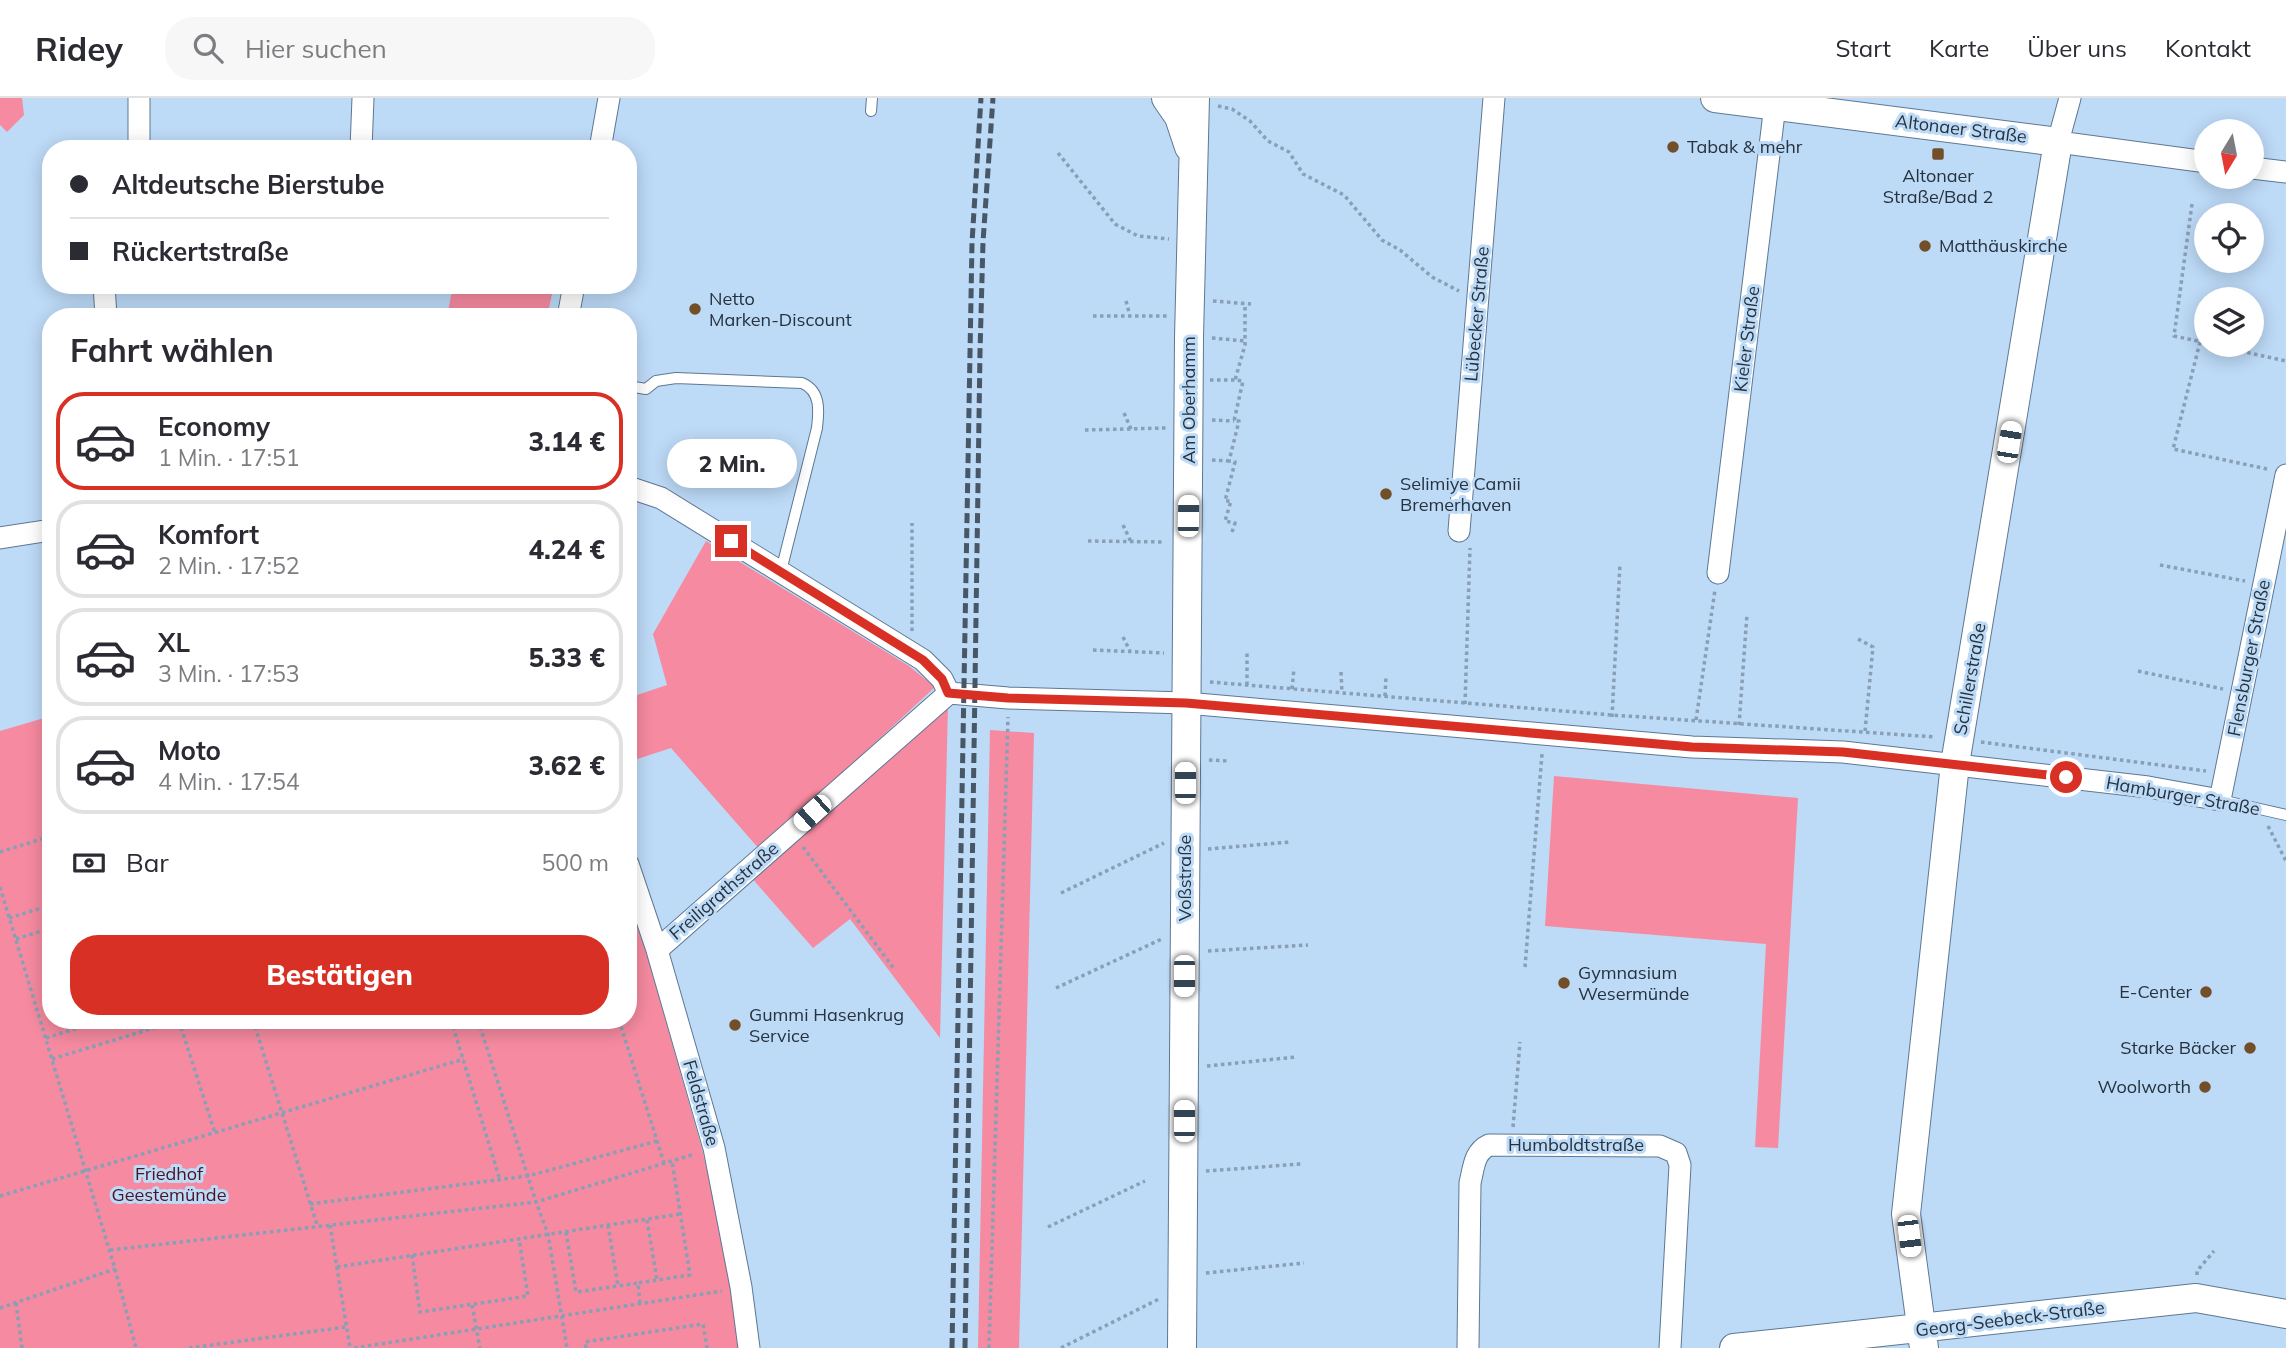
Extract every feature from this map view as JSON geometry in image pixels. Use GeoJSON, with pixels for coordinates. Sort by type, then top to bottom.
{"type":"FeatureCollection","features":[{"type":"Feature","properties":{"kind":"street"},"geometry":{"type":"LineString","coordinates":[[139,98],[139,140]]}},
{"type":"Feature","properties":{"kind":"street"},"geometry":{"type":"LineString","coordinates":[[362,140],[363,98]]}},
{"type":"Feature","properties":{"kind":"street"},"geometry":{"type":"LineString","coordinates":[[602,140],[609,98]]}},
{"type":"Feature","properties":{"kind":"street"},"geometry":{"type":"LineString","coordinates":[[1167,98],[1179,117],[1194,160]]}},
{"type":"Feature","properties":{"kind":"street","name":"Lübecker Straße"},"geometry":{"type":"LineString","coordinates":[[1459,531],[1494,98]]}},
{"type":"Feature","properties":{"kind":"street","name":"Altonaer Straße"},"geometry":{"type":"LineString","coordinates":[[1715,98],[2194,160]]}},
{"type":"Feature","properties":{"kind":"street","name":"Schillerstraße"},"geometry":{"type":"LineString","coordinates":[[1923,1339],[1906,1214],[1957,751],[2058,142],[2070,98]]}},
{"type":"Feature","properties":{"kind":"street","name":"Am Oberhamm"},"geometry":{"type":"LineString","coordinates":[[1187,679],[1195,100]]}},
{"type":"Feature","properties":{"kind":"street","name":"Kieler Straße"},"geometry":{"type":"LineString","coordinates":[[1718,573],[1776,105]]}},
{"type":"Feature","properties":{"kind":"street"},"geometry":{"type":"LineString","coordinates":[[2264,169],[2286,172]]}},
{"type":"Feature","properties":{"kind":"street","name":"Flensburger Straße"},"geometry":{"type":"LineString","coordinates":[[2220,800],[2264,584],[2280,473]]}},
{"type":"Feature","properties":{"kind":"street"},"geometry":{"type":"LineString","coordinates":[[637,490],[661,498],[923,660],[942,679],[943,698]]}},
{"type":"Feature","properties":{"kind":"street"},"geometry":{"type":"LineString","coordinates":[[0,538],[42,531]]}},
{"type":"Feature","properties":{"kind":"street","name":"Hamburger Straße"},"geometry":{"type":"LineString","coordinates":[[943,698],[1008,698],[1187,679],[1464,727],[1544,735],[1863,754],[1957,751],[2220,800]]}},
{"type":"Feature","properties":{"kind":"street","name":"Voßstraße"},"geometry":{"type":"LineString","coordinates":[[1182,1348],[1187,679]]}},
{"type":"Feature","properties":{"kind":"street","name":"Freiligrathstraße"},"geometry":{"type":"LineString","coordinates":[[657,950],[943,698]]}},
{"type":"Feature","properties":{"kind":"street","name":"Feldstraße"},"geometry":{"type":"LineString","coordinates":[[637,891],[657,950],[714,1148],[741,1287],[749,1348]]}},
{"type":"Feature","properties":{"kind":"street","name":"Humboldtstraße"},"geometry":{"type":"LineString","coordinates":[[1468,1348],[1470,1183],[1475,1158],[1481,1149],[1489,1145],[1660,1146],[1676,1153],[1681,1165],[1670,1348]]}},
{"type":"Feature","properties":{"kind":"street","name":"Georg-Seebeck-Straße"},"geometry":{"type":"LineString","coordinates":[[1734,1348],[1923,1339],[2196,1298],[2286,1314]]}},
{"type":"Feature","properties":{"kind":"lane"},"geometry":{"type":"LineString","coordinates":[[871,111],[872,98]]}},
{"type":"Feature","properties":{"kind":"lane"},"geometry":{"type":"LineString","coordinates":[[637,388],[646,389],[656,381],[676,379],[802,383],[810,386],[818,404],[817,428],[781,571]]}},
{"type":"Feature","properties":{"kind":"lane","name":"Hamburger Straße"},"geometry":{"type":"LineString","coordinates":[[2220,800],[2286,815]]}},
{"type":"Feature","properties":{"kind":"path"},"geometry":{"type":"LineString","coordinates":[[1195,100],[1232,109],[1250,121],[1268,141],[1289,152],[1303,174],[1343,195],[1382,240],[1400,250],[1432,277],[1478,304]]}},
{"type":"Feature","properties":{"kind":"path"},"geometry":{"type":"LineString","coordinates":[[1058,153],[1115,224],[1138,236],[1192,242]]}},
{"type":"Feature","properties":{"kind":"path"},"geometry":{"type":"LineString","coordinates":[[2192,204],[2174,337],[2194,341]]}},
{"type":"Feature","properties":{"kind":"path"},"geometry":{"type":"LineString","coordinates":[[1126,301],[1130,316]]}},
{"type":"Feature","properties":{"kind":"path"},"geometry":{"type":"LineString","coordinates":[[1232,532],[1236,523],[1226,521],[1231,501],[1225,501],[1235,462],[1228,461],[1239,421],[1234,421],[1243,381],[1236,380],[1245,341],[1245,304]]}},
{"type":"Feature","properties":{"kind":"path"},"geometry":{"type":"LineString","coordinates":[[1093,316],[1190,317],[1251,304]]}},
{"type":"Feature","properties":{"kind":"path"},"geometry":{"type":"LineString","coordinates":[[1190,317],[1245,341]]}},
{"type":"Feature","properties":{"kind":"path"},"geometry":{"type":"LineString","coordinates":[[2264,355],[2286,360]]}},
{"type":"Feature","properties":{"kind":"path"},"geometry":{"type":"LineString","coordinates":[[2196,357],[2173,449],[2280,473]]}},
{"type":"Feature","properties":{"kind":"path"},"geometry":{"type":"LineString","coordinates":[[1124,413],[1131,429]]}},
{"type":"Feature","properties":{"kind":"path"},"geometry":{"type":"LineString","coordinates":[[1085,430],[1189,428]]}},
{"type":"Feature","properties":{"kind":"path"},"geometry":{"type":"LineString","coordinates":[[908,650],[912,630],[912,523]]}},
{"type":"Feature","properties":{"kind":"path"},"geometry":{"type":"LineString","coordinates":[[1123,525],[1131,541]]}},
{"type":"Feature","properties":{"kind":"path"},"geometry":{"type":"LineString","coordinates":[[1459,531],[1470,544],[1464,727]]}},
{"type":"Feature","properties":{"kind":"path"},"geometry":{"type":"LineString","coordinates":[[1088,541],[1188,542]]}},
{"type":"Feature","properties":{"kind":"path"},"geometry":{"type":"LineString","coordinates":[[1610,740],[1620,564]]}},
{"type":"Feature","properties":{"kind":"path"},"geometry":{"type":"LineString","coordinates":[[2160,565],[2264,584]]}},
{"type":"Feature","properties":{"kind":"path"},"geometry":{"type":"LineString","coordinates":[[1696,720],[1718,573]]}},
{"type":"Feature","properties":{"kind":"path"},"geometry":{"type":"LineString","coordinates":[[1737,748],[1747,614]]}},
{"type":"Feature","properties":{"kind":"path"},"geometry":{"type":"LineString","coordinates":[[1123,637],[1130,651]]}},
{"type":"Feature","properties":{"kind":"path"},"geometry":{"type":"LineString","coordinates":[[1858,639],[1874,647],[1863,754]]}},
{"type":"Feature","properties":{"kind":"path"},"geometry":{"type":"LineString","coordinates":[[1093,650],[1130,651],[1187,679],[1612,715],[1865,732],[1957,751],[2226,773]]}},
{"type":"Feature","properties":{"kind":"path"},"geometry":{"type":"LineString","coordinates":[[1247,650],[1247,685]]}},
{"type":"Feature","properties":{"kind":"path"},"geometry":{"type":"LineString","coordinates":[[1292,689],[1294,668]]}},
{"type":"Feature","properties":{"kind":"path"},"geometry":{"type":"LineString","coordinates":[[2138,671],[2242,693]]}},
{"type":"Feature","properties":{"kind":"path"},"geometry":{"type":"LineString","coordinates":[[1341,673],[1342,693]]}},
{"type":"Feature","properties":{"kind":"path"},"geometry":{"type":"LineString","coordinates":[[1385,696],[1386,677]]}},
{"type":"Feature","properties":{"kind":"path"},"geometry":{"type":"LineString","coordinates":[[989,1348],[1008,698]]}},
{"type":"Feature","properties":{"kind":"path"},"geometry":{"type":"LineString","coordinates":[[1525,967],[1544,735]]}},
{"type":"Feature","properties":{"kind":"path"},"geometry":{"type":"LineString","coordinates":[[2258,808],[2286,860]]}},
{"type":"Feature","properties":{"kind":"path"},"geometry":{"type":"LineString","coordinates":[[792,831],[895,970]]}},
{"type":"Feature","properties":{"kind":"path"},"geometry":{"type":"LineString","coordinates":[[0,852],[42,839]]}},
{"type":"Feature","properties":{"kind":"path"},"geometry":{"type":"LineString","coordinates":[[1061,893],[1185,842],[1290,842]]}},
{"type":"Feature","properties":{"kind":"path"},"geometry":{"type":"LineString","coordinates":[[0,887],[42,1025]]}},
{"type":"Feature","properties":{"kind":"path"},"geometry":{"type":"LineString","coordinates":[[9,918],[42,908]]}},
{"type":"Feature","properties":{"kind":"path"},"geometry":{"type":"LineString","coordinates":[[16,939],[42,931]]}},
{"type":"Feature","properties":{"kind":"path"},"geometry":{"type":"LineString","coordinates":[[1056,988],[1185,941],[1308,945]]}},
{"type":"Feature","properties":{"kind":"path"},"geometry":{"type":"LineString","coordinates":[[43,1029],[116,1269],[136,1348]]}},
{"type":"Feature","properties":{"kind":"path"},"geometry":{"type":"LineString","coordinates":[[46,1038],[74,1029]]}},
{"type":"Feature","properties":{"kind":"path"},"geometry":{"type":"LineString","coordinates":[[52,1059],[150,1029]]}},
{"type":"Feature","properties":{"kind":"path"},"geometry":{"type":"LineString","coordinates":[[182,1029],[215,1133]]}},
{"type":"Feature","properties":{"kind":"path"},"geometry":{"type":"LineString","coordinates":[[256,1029],[318,1226]]}},
{"type":"Feature","properties":{"kind":"path"},"geometry":{"type":"LineString","coordinates":[[454,1029],[500,1180]]}},
{"type":"Feature","properties":{"kind":"path"},"geometry":{"type":"LineString","coordinates":[[481,1029],[548,1234],[567,1348]]}},
{"type":"Feature","properties":{"kind":"path"},"geometry":{"type":"LineString","coordinates":[[622,1029],[664,1163]]}},
{"type":"Feature","properties":{"kind":"path"},"geometry":{"type":"LineString","coordinates":[[1512,1145],[1520,1042]]}},
{"type":"Feature","properties":{"kind":"path"},"geometry":{"type":"LineString","coordinates":[[1184,1068],[1296,1057]]}},
{"type":"Feature","properties":{"kind":"path"},"geometry":{"type":"LineString","coordinates":[[0,1196],[464,1059]]}},
{"type":"Feature","properties":{"kind":"path"},"geometry":{"type":"LineString","coordinates":[[310,1204],[528,1176],[657,1140]]}},
{"type":"Feature","properties":{"kind":"path"},"geometry":{"type":"LineString","coordinates":[[110,1250],[536,1202],[714,1148]]}},
{"type":"Feature","properties":{"kind":"path"},"geometry":{"type":"LineString","coordinates":[[566,1231],[576,1292],[690,1275],[672,1161]]}},
{"type":"Feature","properties":{"kind":"path"},"geometry":{"type":"LineString","coordinates":[[1183,1173],[1301,1164]]}},
{"type":"Feature","properties":{"kind":"path"},"geometry":{"type":"LineString","coordinates":[[1048,1227],[1146,1181]]}},
{"type":"Feature","properties":{"kind":"path"},"geometry":{"type":"LineString","coordinates":[[337,1266],[680,1214]]}},
{"type":"Feature","properties":{"kind":"path"},"geometry":{"type":"LineString","coordinates":[[647,1219],[657,1280]]}},
{"type":"Feature","properties":{"kind":"path"},"geometry":{"type":"LineString","coordinates":[[330,1225],[346,1327],[352,1348],[741,1287]]}},
{"type":"Feature","properties":{"kind":"path"},"geometry":{"type":"LineString","coordinates":[[608,1225],[618,1286]]}},
{"type":"Feature","properties":{"kind":"path"},"geometry":{"type":"LineString","coordinates":[[412,1255],[420,1312],[472,1305],[528,1296],[519,1239]]}},
{"type":"Feature","properties":{"kind":"path"},"geometry":{"type":"LineString","coordinates":[[2196,1298],[2197,1271],[2214,1251]]}},
{"type":"Feature","properties":{"kind":"path"},"geometry":{"type":"LineString","coordinates":[[1061,1348],[1183,1280],[1304,1263]]}},
{"type":"Feature","properties":{"kind":"path"},"geometry":{"type":"LineString","coordinates":[[0,1308],[116,1269]]}},
{"type":"Feature","properties":{"kind":"path"},"geometry":{"type":"LineString","coordinates":[[638,1283],[640,1303]]}},
{"type":"Feature","properties":{"kind":"path"},"geometry":{"type":"LineString","coordinates":[[16,1303],[22,1348]]}},
{"type":"Feature","properties":{"kind":"path"},"geometry":{"type":"LineString","coordinates":[[472,1305],[480,1348]]}},
{"type":"Feature","properties":{"kind":"path"},"geometry":{"type":"LineString","coordinates":[[586,1348],[585,1342],[704,1324],[707,1348]]}},
{"type":"Feature","properties":{"kind":"path"},"geometry":{"type":"LineString","coordinates":[[189,1348],[346,1327]]}},
{"type":"Feature","properties":{"kind":"green space"},"geometry":{"type":"Polygon","coordinates":[[[0,98],[22,98],[24,115],[7,132],[0,125],[0,98]]]}},
{"type":"Feature","properties":{"kind":"green space"},"geometry":{"type":"Polygon","coordinates":[[[451,294],[552,294],[549,308],[449,308],[451,294]]]}},
{"type":"Feature","properties":{"kind":"green space"},"geometry":{"type":"Polygon","coordinates":[[[706,541],[909,666],[935,687],[760,850],[671,748],[637,759],[637,695],[667,685],[653,634],[706,541]]]}},
{"type":"Feature","properties":{"kind":"green space"},"geometry":{"type":"Polygon","coordinates":[[[948,705],[940,1038],[850,919],[813,948],[750,876],[948,705]]]}},
{"type":"Feature","properties":{"kind":"green space","name":"Friedhof Geestemünde"},"geometry":{"type":"Polygon","coordinates":[[[42,719],[42,1029],[637,1029],[637,927],[702,1149],[733,1283],[741,1348],[0,1348],[0,731],[42,719]]]}},
{"type":"Feature","properties":{"kind":"green space"},"geometry":{"type":"Polygon","coordinates":[[[990,730],[1034,733],[1019,1348],[978,1348],[990,730]]]}},
{"type":"Feature","properties":{"kind":"green space"},"geometry":{"type":"Polygon","coordinates":[[[1554,776],[1798,798],[1778,1148],[1755,1147],[1766,944],[1545,926],[1554,776]]]}},
{"type":"Feature","properties":{"kind":"railway"},"geometry":{"type":"LineString","coordinates":[[952,1348],[972,243],[981,98]]}},
{"type":"Feature","properties":{"kind":"railway"},"geometry":{"type":"LineString","coordinates":[[965,1348],[980,352],[983,242],[993,98]]}},
{"type":"Feature","properties":{"kind":"place","name":"Tabak & mehr"},"geometry":{"type":"Point","coordinates":[1673,147]}},
{"type":"Feature","properties":{"kind":"place","name":"Altonaer Straße/Bad 2"},"geometry":{"type":"Point","coordinates":[1938,154]}},
{"type":"Feature","properties":{"kind":"place","name":"Matthäuskirche"},"geometry":{"type":"Point","coordinates":[1925,246]}},
{"type":"Feature","properties":{"kind":"place","name":"Netto Marken-Discount"},"geometry":{"type":"Point","coordinates":[695,309]}},
{"type":"Feature","properties":{"kind":"place","name":"Selimiye Camii Bremerhaven"},"geometry":{"type":"Point","coordinates":[1386,494]}},
{"type":"Feature","properties":{"kind":"place","name":"Gymnasium Wesermünde"},"geometry":{"type":"Point","coordinates":[1564,983]}},
{"type":"Feature","properties":{"kind":"place","name":"E-Center"},"geometry":{"type":"Point","coordinates":[2206,992]}},
{"type":"Feature","properties":{"kind":"place","name":"Gummi Hasenkrug Service"},"geometry":{"type":"Point","coordinates":[735,1025]}},
{"type":"Feature","properties":{"kind":"place","name":"Starke Bäcker"},"geometry":{"type":"Point","coordinates":[2250,1048]}},
{"type":"Feature","properties":{"kind":"place","name":"Woolworth"},"geometry":{"type":"Point","coordinates":[2205,1087]}},
{"type":"Feature","properties":{"kind":"route"},"geometry":{"type":"LineString","coordinates":[[731,541],[923,660],[942,679],[948,693],[1008,698],[1186,703],[1692,747],[1843,752],[2066,777]]}}]}
